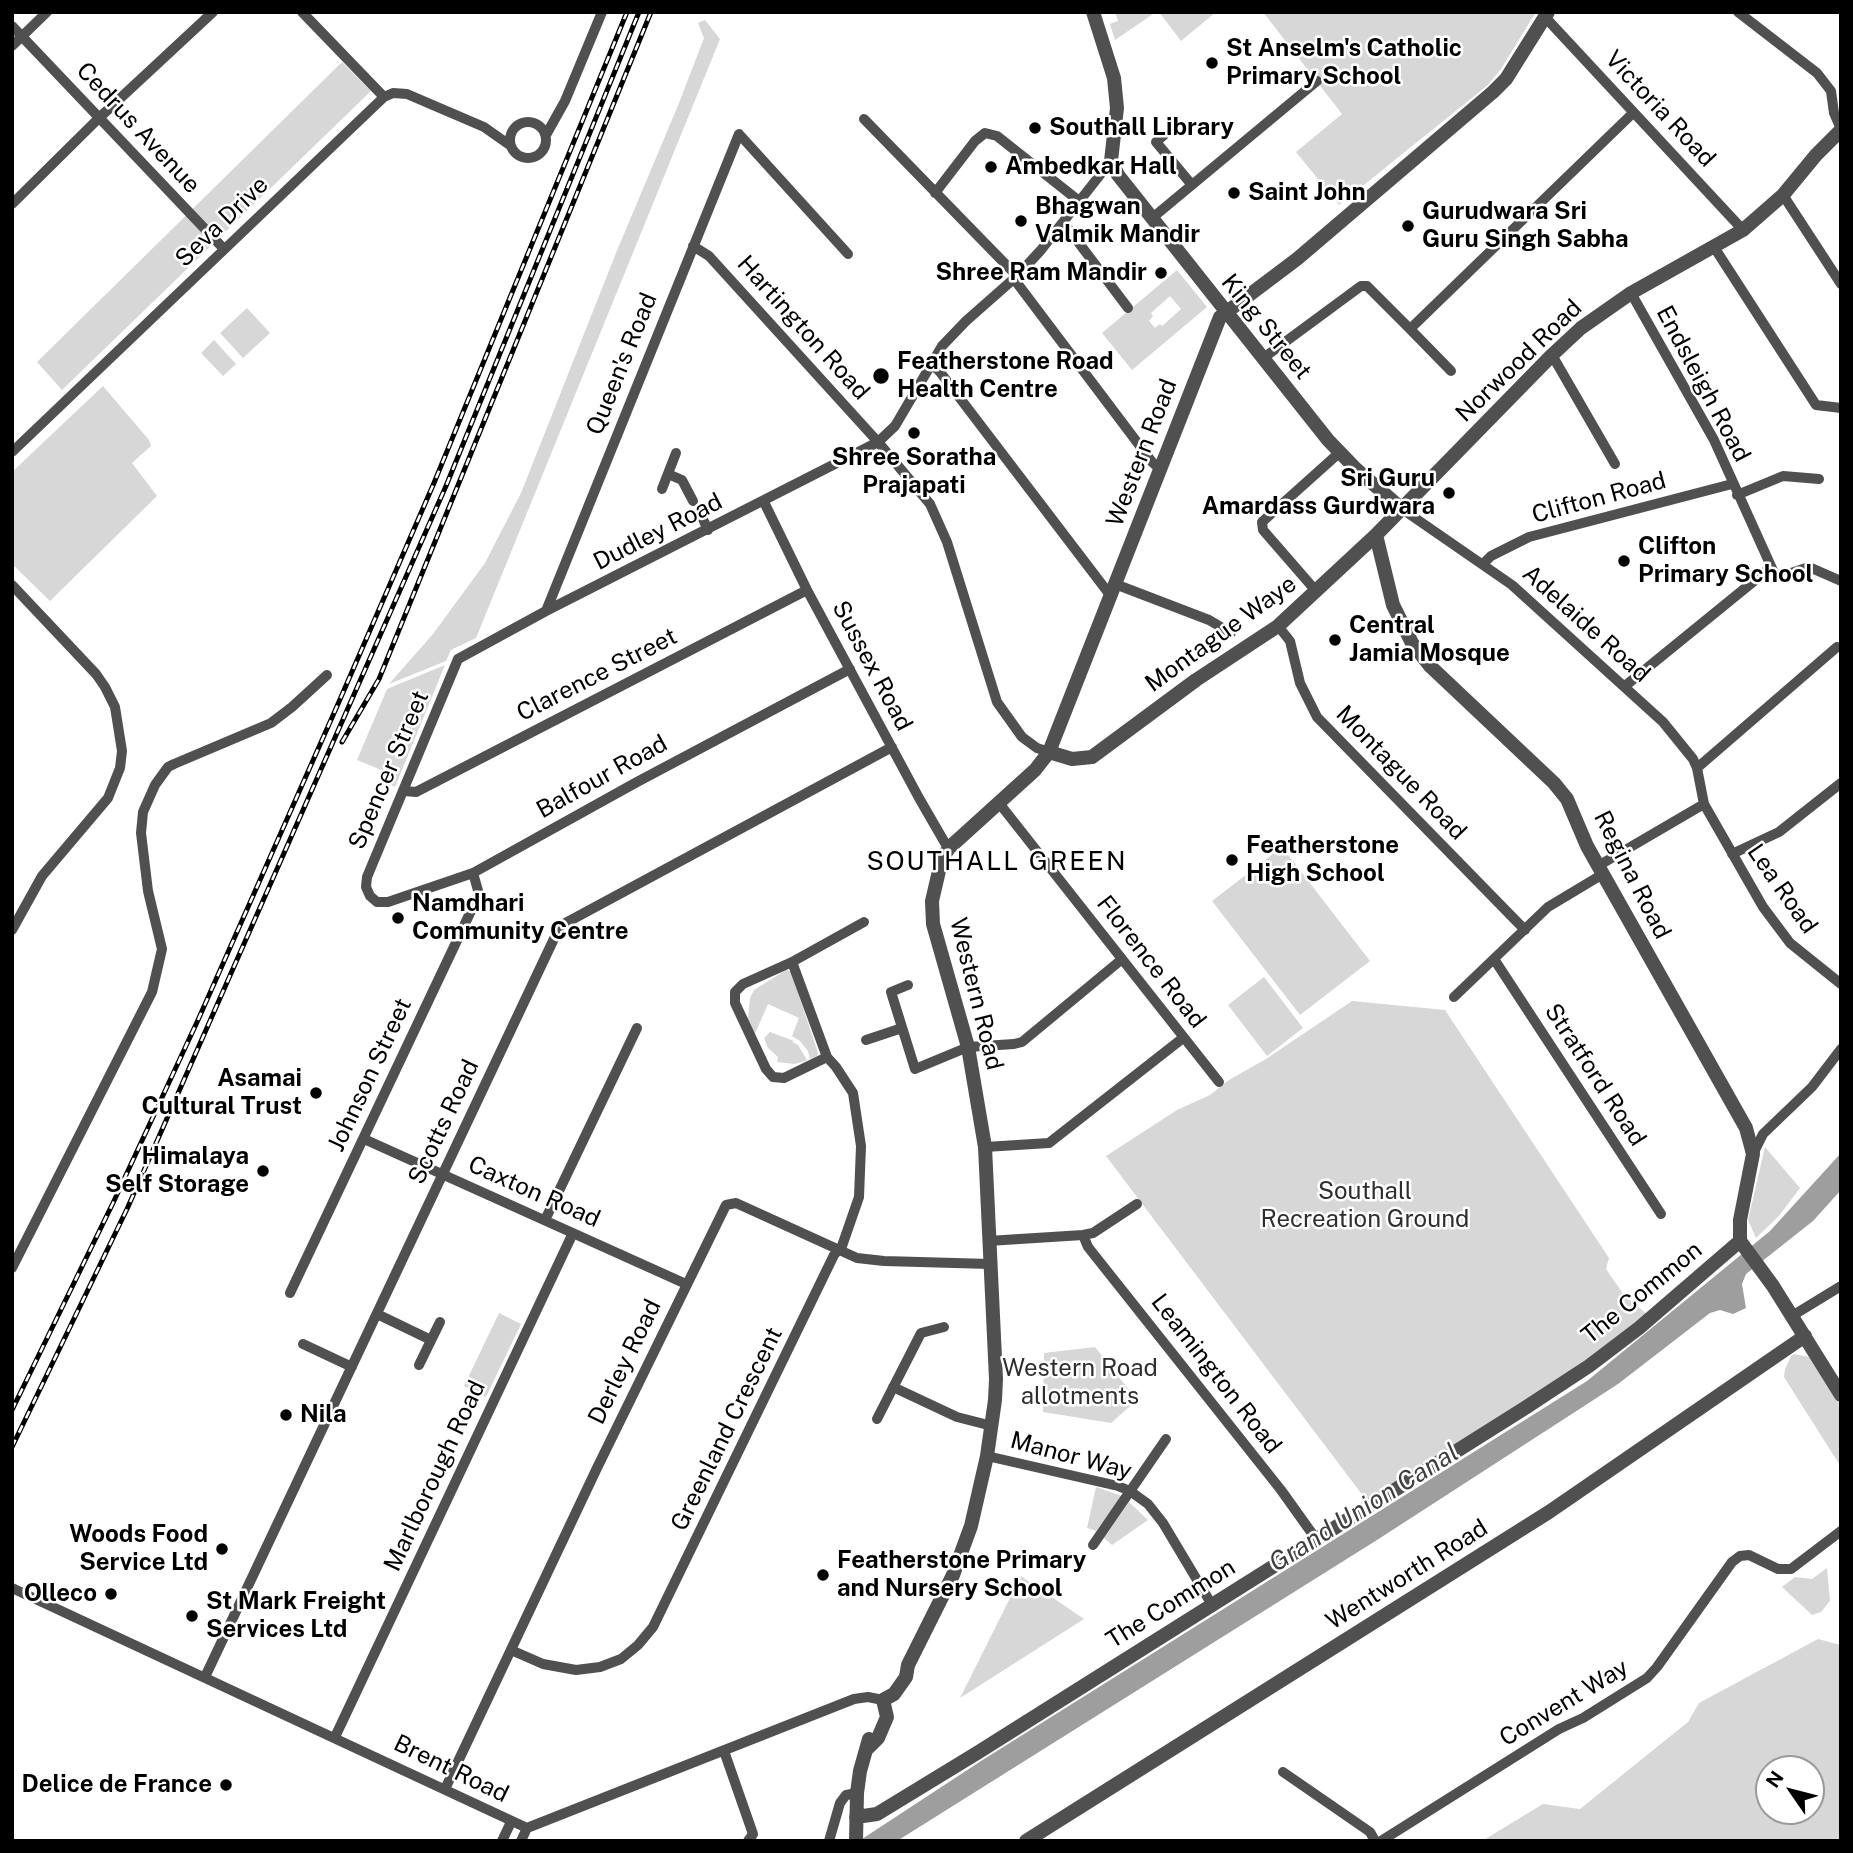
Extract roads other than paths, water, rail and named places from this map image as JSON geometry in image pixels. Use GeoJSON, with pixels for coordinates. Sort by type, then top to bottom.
{"type":"FeatureCollection","features":[{"type":"Feature","properties":{"kind":"street"},"geometry":{"type":"LineString","coordinates":[[12,46],[47,12]]}},
{"type":"Feature","properties":{"kind":"street"},"geometry":{"type":"LineString","coordinates":[[12,204],[213,12]]}},
{"type":"Feature","properties":{"kind":"street"},"geometry":{"type":"LineString","coordinates":[[302,12],[384,97],[393,93],[407,94],[484,127],[524,158],[536,157],[546,146],[546,135],[565,101],[602,12]]}},
{"type":"Feature","properties":{"kind":"street"},"geometry":{"type":"LineString","coordinates":[[878,442],[895,426],[931,363],[966,321],[1016,277],[1111,161],[1116,108],[1114,78],[1093,12]]}},
{"type":"Feature","properties":{"kind":"street"},"geometry":{"type":"LineString","coordinates":[[1738,12],[1817,73],[1831,91],[1834,113],[1841,130]]}},
{"type":"Feature","properties":{"kind":"street"},"geometry":{"type":"LineString","coordinates":[[1225,313],[1297,259],[1493,92],[1506,79],[1547,15]]}},
{"type":"Feature","properties":{"kind":"street","name":"Victoria Road"},"geometry":{"type":"LineString","coordinates":[[1547,15],[1633,113],[1743,230]]}},
{"type":"Feature","properties":{"kind":"street","name":"Cedrus Avenue"},"geometry":{"type":"LineString","coordinates":[[12,26],[224,249]]}},
{"type":"Feature","properties":{"kind":"street"},"geometry":{"type":"LineString","coordinates":[[1151,219],[1317,81]]}},
{"type":"Feature","properties":{"kind":"street","name":"Seva Drive"},"geometry":{"type":"LineString","coordinates":[[12,452],[384,97]]}},
{"type":"Feature","properties":{"kind":"street"},"geometry":{"type":"LineString","coordinates":[[511,146],[514,128],[524,122],[535,123],[565,101]]}},
{"type":"Feature","properties":{"kind":"street"},"geometry":{"type":"LineString","coordinates":[[1410,328],[1633,113]]}},
{"type":"Feature","properties":{"kind":"street"},"geometry":{"type":"LineString","coordinates":[[864,118],[1016,277],[1152,463],[1160,469]]}},
{"type":"Feature","properties":{"kind":"street"},"geometry":{"type":"LineString","coordinates":[[535,123],[546,135]]}},
{"type":"Feature","properties":{"kind":"street"},"geometry":{"type":"LineString","coordinates":[[484,127],[514,128]]}},
{"type":"Feature","properties":{"kind":"street","name":"Norwood Road"},"geometry":{"type":"LineString","coordinates":[[1402,509],[1581,328],[1631,293],[1743,230],[1783,195],[1841,130]]}},
{"type":"Feature","properties":{"kind":"street","name":"Queen's Road"},"geometry":{"type":"LineString","coordinates":[[546,611],[739,134],[848,254]]}},
{"type":"Feature","properties":{"kind":"street"},"geometry":{"type":"LineString","coordinates":[[935,193],[975,141],[985,134],[997,136],[1079,201]]}},
{"type":"Feature","properties":{"kind":"street"},"geometry":{"type":"LineString","coordinates":[[1164,135],[1156,142],[1192,185]]}},
{"type":"Feature","properties":{"kind":"street","name":"King Street"},"geometry":{"type":"LineString","coordinates":[[1111,161],[1151,219],[1339,453],[1402,509]]}},
{"type":"Feature","properties":{"kind":"street"},"geometry":{"type":"LineString","coordinates":[[1783,195],[1841,284]]}},
{"type":"Feature","properties":{"kind":"street"},"geometry":{"type":"LineString","coordinates":[[1063,222],[1128,308]]}},
{"type":"Feature","properties":{"kind":"street","name":"Hartington Road"},"geometry":{"type":"LineString","coordinates":[[693,246],[709,256],[922,494],[937,518],[947,542],[997,702],[1022,737],[1037,748],[1049,752]]}},
{"type":"Feature","properties":{"kind":"street"},"geometry":{"type":"LineString","coordinates":[[1714,247],[1816,405],[1841,408]]}},
{"type":"Feature","properties":{"kind":"street"},"geometry":{"type":"LineString","coordinates":[[1262,359],[1361,286],[1367,286],[1451,371]]}},
{"type":"Feature","properties":{"kind":"street","name":"Endsleigh Road"},"geometry":{"type":"LineString","coordinates":[[1631,293],[1714,440],[1775,575],[1809,567],[1841,581]]}},
{"type":"Feature","properties":{"kind":"street","name":"Western Road"},"geometry":{"type":"LineString","coordinates":[[883,1700],[894,1693],[906,1676],[908,1665],[953,1575],[971,1526],[987,1456],[996,1379],[985,1147],[968,1047],[933,924],[935,880],[950,847],[1035,770],[1049,752],[1217,323],[1225,313]]}},
{"type":"Feature","properties":{"kind":"street"},"geometry":{"type":"LineString","coordinates":[[1552,355],[1615,464]]}},
{"type":"Feature","properties":{"kind":"street"},"geometry":{"type":"LineString","coordinates":[[931,363],[1112,589],[1209,620],[1231,633]]}},
{"type":"Feature","properties":{"kind":"street","name":"Dudley Road"},"geometry":{"type":"LineString","coordinates":[[458,659],[546,611],[878,442]]}},
{"type":"Feature","properties":{"kind":"street"},"geometry":{"type":"LineString","coordinates":[[662,489],[676,453]]}},
{"type":"Feature","properties":{"kind":"street"},"geometry":{"type":"LineString","coordinates":[[1316,592],[1264,530],[1262,522],[1339,453]]}},
{"type":"Feature","properties":{"kind":"street"},"geometry":{"type":"LineString","coordinates":[[668,474],[682,480],[694,500]]}},
{"type":"Feature","properties":{"kind":"street","name":"Endsleigh Road"},"geometry":{"type":"LineString","coordinates":[[1737,495],[1783,476],[1819,479]]}},
{"type":"Feature","properties":{"kind":"street","name":"Clifton Road"},"geometry":{"type":"LineString","coordinates":[[1482,564],[1491,556],[1529,537],[1737,495]]}},
{"type":"Feature","properties":{"kind":"street","name":"Sussex Road"},"geometry":{"type":"LineString","coordinates":[[764,502],[807,590],[919,799],[950,847]]}},
{"type":"Feature","properties":{"kind":"street","name":"Montague Waye"},"geometry":{"type":"LineString","coordinates":[[1049,752],[1072,759],[1092,757],[1196,680],[1278,626],[1402,509]]}},
{"type":"Feature","properties":{"kind":"street","name":"Adelaide Road"},"geometry":{"type":"LineString","coordinates":[[1402,509],[1527,598],[1662,722],[1693,759],[1704,804]]}},
{"type":"Feature","properties":{"kind":"street"},"geometry":{"type":"LineString","coordinates":[[702,517],[709,530]]}},
{"type":"Feature","properties":{"kind":"street","name":"Regina Road"},"geometry":{"type":"LineString","coordinates":[[1376,535],[1400,624],[1419,654],[1561,791],[1573,810],[1583,838],[1742,1120],[1753,1154],[1740,1220],[1743,1245]]}},
{"type":"Feature","properties":{"kind":"street"},"geometry":{"type":"LineString","coordinates":[[1359,551],[1374,555],[1384,566]]}},
{"type":"Feature","properties":{"kind":"street"},"geometry":{"type":"LineString","coordinates":[[1625,686],[1770,568]]}},
{"type":"Feature","properties":{"kind":"street"},"geometry":{"type":"LineString","coordinates":[[12,585],[105,687],[115,707],[122,751],[118,775],[108,798],[42,876],[12,930]]}},
{"type":"Feature","properties":{"kind":"street","name":"Clarence Street"},"geometry":{"type":"LineString","coordinates":[[404,791],[415,792],[807,590]]}},
{"type":"Feature","properties":{"kind":"street","name":"Montague Road"},"geometry":{"type":"LineString","coordinates":[[1278,626],[1290,641],[1300,683],[1317,717],[1525,930]]}},
{"type":"Feature","properties":{"kind":"street"},"geometry":{"type":"LineString","coordinates":[[1697,768],[1837,647]]}},
{"type":"Feature","properties":{"kind":"street","name":"Spencer Street"},"geometry":{"type":"LineString","coordinates":[[370,896],[366,887],[367,877],[458,659]]}},
{"type":"Feature","properties":{"kind":"street","name":"Balfour Road"},"geometry":{"type":"LineString","coordinates":[[370,896],[377,902],[388,902],[473,873],[850,669]]}},
{"type":"Feature","properties":{"kind":"street"},"geometry":{"type":"LineString","coordinates":[[12,1268],[152,992],[162,949],[148,891],[141,833],[143,812],[155,785],[174,764],[271,723],[327,675]]}},
{"type":"Feature","properties":{"kind":"street","name":"Scotts Road"},"geometry":{"type":"LineString","coordinates":[[205,1677],[560,926],[892,747]]}},
{"type":"Feature","properties":{"kind":"street"},"geometry":{"type":"LineString","coordinates":[[1732,855],[1779,832],[1840,785]]}},
{"type":"Feature","properties":{"kind":"street","name":"Florence Road"},"geometry":{"type":"LineString","coordinates":[[999,803],[1219,1082]]}},
{"type":"Feature","properties":{"kind":"street"},"geometry":{"type":"LineString","coordinates":[[1454,997],[1548,907],[1704,804]]}},
{"type":"Feature","properties":{"kind":"street","name":"Lea Road"},"geometry":{"type":"LineString","coordinates":[[1704,804],[1763,907],[1790,943],[1841,984]]}},
{"type":"Feature","properties":{"kind":"street","name":"Johnson Street"},"geometry":{"type":"LineString","coordinates":[[290,1293],[479,894],[473,873]]}},
{"type":"Feature","properties":{"kind":"street"},"geometry":{"type":"LineString","coordinates":[[792,962],[827,1057],[784,1078],[773,1077],[766,1069],[735,1003],[735,992],[743,984],[792,962],[864,922]]}},
{"type":"Feature","properties":{"kind":"street","name":"Stratford Road"},"geometry":{"type":"LineString","coordinates":[[1494,959],[1661,1214]]}},
{"type":"Feature","properties":{"kind":"street"},"geometry":{"type":"LineString","coordinates":[[908,985],[891,992],[915,1069],[968,1047],[1022,1042],[1121,960]]}},
{"type":"Feature","properties":{"kind":"street"},"geometry":{"type":"LineString","coordinates":[[545,1220],[637,1028]]}},
{"type":"Feature","properties":{"kind":"street"},"geometry":{"type":"LineString","coordinates":[[866,1040],[902,1028]]}},
{"type":"Feature","properties":{"kind":"street"},"geometry":{"type":"LineString","coordinates":[[985,1147],[1049,1143],[1183,1038]]}},
{"type":"Feature","properties":{"kind":"street"},"geometry":{"type":"LineString","coordinates":[[1753,1154],[1759,1140],[1769,1128],[1812,1087],[1841,1049]]}},
{"type":"Feature","properties":{"kind":"street","name":"Greenland Crescent"},"geometry":{"type":"LineString","coordinates":[[511,1650],[543,1664],[576,1670],[600,1667],[621,1659],[638,1645],[653,1627],[842,1246],[859,1197],[861,1146],[853,1093],[827,1057]]}},
{"type":"Feature","properties":{"kind":"street"},"geometry":{"type":"LineString","coordinates":[[1742,1120],[1753,1130],[1769,1128]]}},
{"type":"Feature","properties":{"kind":"street","name":"Caxton Road"},"geometry":{"type":"LineString","coordinates":[[364,1139],[686,1284]]}},
{"type":"Feature","properties":{"kind":"street","name":"Derley Road"},"geometry":{"type":"LineString","coordinates":[[445,1789],[686,1284],[723,1210],[730,1203],[736,1203],[857,1258],[990,1264]]}},
{"type":"Feature","properties":{"kind":"street"},"geometry":{"type":"LineString","coordinates":[[988,1241],[1083,1236],[1093,1233],[1137,1204]]}},
{"type":"Feature","properties":{"kind":"street","name":"Marlborough Road"},"geometry":{"type":"LineString","coordinates":[[335,1737],[573,1233]]}},
{"type":"Feature","properties":{"kind":"street","name":"Leamington Road"},"geometry":{"type":"LineString","coordinates":[[1083,1236],[1088,1247],[1272,1479],[1316,1539]]}},
{"type":"Feature","properties":{"kind":"street"},"geometry":{"type":"LineString","coordinates":[[1743,1245],[1793,1316],[1841,1395]]}},
{"type":"Feature","properties":{"kind":"street","name":"The Common"},"geometry":{"type":"LineString","coordinates":[[856,1830],[877,1814],[1589,1366],[1743,1245]]}},
{"type":"Feature","properties":{"kind":"street"},"geometry":{"type":"LineString","coordinates":[[1793,1316],[1841,1286]]}},
{"type":"Feature","properties":{"kind":"street"},"geometry":{"type":"LineString","coordinates":[[377,1314],[431,1340]]}},
{"type":"Feature","properties":{"kind":"street"},"geometry":{"type":"LineString","coordinates":[[419,1364],[440,1322]]}},
{"type":"Feature","properties":{"kind":"street"},"geometry":{"type":"LineString","coordinates":[[877,1419],[921,1333],[944,1326]]}},
{"type":"Feature","properties":{"kind":"street","name":"Wentworth Road"},"geometry":{"type":"LineString","coordinates":[[1026,1841],[1549,1513],[1805,1336]]}},
{"type":"Feature","properties":{"kind":"street"},"geometry":{"type":"LineString","coordinates":[[303,1344],[352,1367]]}},
{"type":"Feature","properties":{"kind":"street"},"geometry":{"type":"LineString","coordinates":[[893,1387],[957,1417],[992,1426]]}},
{"type":"Feature","properties":{"kind":"street"},"geometry":{"type":"LineString","coordinates":[[1093,1545],[1166,1439]]}},
{"type":"Feature","properties":{"kind":"street","name":"Manor Way"},"geometry":{"type":"LineString","coordinates":[[987,1456],[1130,1491],[1148,1504],[1163,1523],[1212,1605]]}},
{"type":"Feature","properties":{"kind":"street","name":"Convent Way"},"geometry":{"type":"LineString","coordinates":[[1378,1841],[1647,1678],[1732,1562],[1740,1556],[1749,1555],[1778,1569],[1791,1569],[1841,1531]]}},
{"type":"Feature","properties":{"kind":"street","name":"Brent Road"},"geometry":{"type":"LineString","coordinates":[[12,1588],[527,1828],[854,1699],[868,1697],[883,1700]]}},
{"type":"Feature","properties":{"kind":"street"},"geometry":{"type":"LineString","coordinates":[[856,1830],[860,1771],[868,1748],[877,1738],[887,1717],[883,1700]]}},
{"type":"Feature","properties":{"kind":"street"},"geometry":{"type":"LineString","coordinates":[[724,1751],[753,1835],[748,1841]]}},
{"type":"Feature","properties":{"kind":"street"},"geometry":{"type":"LineString","coordinates":[[1283,1772],[1370,1832],[1378,1841]]}},
{"type":"Feature","properties":{"kind":"street"},"geometry":{"type":"LineString","coordinates":[[829,1841],[841,1803],[846,1795],[857,1793]]}},
{"type":"Feature","properties":{"kind":"street"},"geometry":{"type":"LineString","coordinates":[[502,1841],[511,1822]]}},
{"type":"Feature","properties":{"kind":"street"},"geometry":{"type":"LineString","coordinates":[[521,1841],[527,1828]]}},
{"type":"Feature","properties":{"kind":"railway"},"geometry":{"type":"LineString","coordinates":[[12,1410],[198,1020],[338,704],[434,483],[627,12]]}},
{"type":"Feature","properties":{"kind":"railway"},"geometry":{"type":"LineString","coordinates":[[12,1447],[127,1209],[446,486],[639,12]]}},
{"type":"Feature","properties":{"kind":"railway"},"geometry":{"type":"LineString","coordinates":[[342,742],[379,679],[651,12]]}},
{"type":"Feature","properties":{"kind":"place","name":"St Anselm's Catholic Primary School"},"geometry":{"type":"Point","coordinates":[1212,63]}},
{"type":"Feature","properties":{"kind":"place","name":"Southall Library"},"geometry":{"type":"Point","coordinates":[1035,128]}},
{"type":"Feature","properties":{"kind":"place","name":"Ambedkar Hall"},"geometry":{"type":"Point","coordinates":[991,167]}},
{"type":"Feature","properties":{"kind":"place","name":"Saint John"},"geometry":{"type":"Point","coordinates":[1234,193]}},
{"type":"Feature","properties":{"kind":"place","name":"Bhagwan Valmik Mandir"},"geometry":{"type":"Point","coordinates":[1021,221]}},
{"type":"Feature","properties":{"kind":"place","name":"Gurudwara Sri Guru Singh Sabha"},"geometry":{"type":"Point","coordinates":[1408,226]}},
{"type":"Feature","properties":{"kind":"place","name":"Shree Ram Mandir"},"geometry":{"type":"Point","coordinates":[1161,273]}},
{"type":"Feature","properties":{"kind":"place","name":"Featherstone Road Health Centre"},"geometry":{"type":"Point","coordinates":[881,376]}},
{"type":"Feature","properties":{"kind":"place","name":"Shree Soratha Prajapati"},"geometry":{"type":"Point","coordinates":[914,433]}},
{"type":"Feature","properties":{"kind":"place","name":"Sri Guru Amardass Gurdwara"},"geometry":{"type":"Point","coordinates":[1449,493]}},
{"type":"Feature","properties":{"kind":"place","name":"Clifton Primary School"},"geometry":{"type":"Point","coordinates":[1624,561]}},
{"type":"Feature","properties":{"kind":"place","name":"Central Jamia Mosque"},"geometry":{"type":"Point","coordinates":[1335,640]}},
{"type":"Feature","properties":{"kind":"place","name":"Featherstone High School"},"geometry":{"type":"Point","coordinates":[1232,860]}},
{"type":"Feature","properties":{"kind":"place","name":"Namdhari Community Centre"},"geometry":{"type":"Point","coordinates":[398,918]}},
{"type":"Feature","properties":{"kind":"place","name":"Asamai Cultural Trust"},"geometry":{"type":"Point","coordinates":[316,1093]}},
{"type":"Feature","properties":{"kind":"place","name":"Himalaya Self Storage"},"geometry":{"type":"Point","coordinates":[263,1171]}},
{"type":"Feature","properties":{"kind":"place","name":"Nila"},"geometry":{"type":"Point","coordinates":[286,1415]}},
{"type":"Feature","properties":{"kind":"place","name":"Woods Food Service Ltd"},"geometry":{"type":"Point","coordinates":[222,1549]}},
{"type":"Feature","properties":{"kind":"place","name":"Featherstone Primary and Nursery School"},"geometry":{"type":"Point","coordinates":[823,1575]}},
{"type":"Feature","properties":{"kind":"place","name":"Olleco"},"geometry":{"type":"Point","coordinates":[111,1594]}},
{"type":"Feature","properties":{"kind":"place","name":"St Mark Freight Services Ltd"},"geometry":{"type":"Point","coordinates":[192,1616]}},
{"type":"Feature","properties":{"kind":"place","name":"Delice de France"},"geometry":{"type":"Point","coordinates":[226,1785]}},
{"type":"Feature","properties":{"kind":"district","name":"SOUTHALL GREEN"},"geometry":{"type":"Point","coordinates":[997,862]}},
{"type":"Feature","properties":{"kind":"park label","name":"Southall Recreation Ground"},"geometry":{"type":"Point","coordinates":[1365,1206]}},
{"type":"Feature","properties":{"kind":"park label","name":"Western Road allotments"},"geometry":{"type":"Point","coordinates":[1080,1383]}},
{"type":"Feature","properties":{"kind":"water label","name":"Grand Union Canal"},"geometry":{"type":"Point","coordinates":[1364,1508]}}]}
